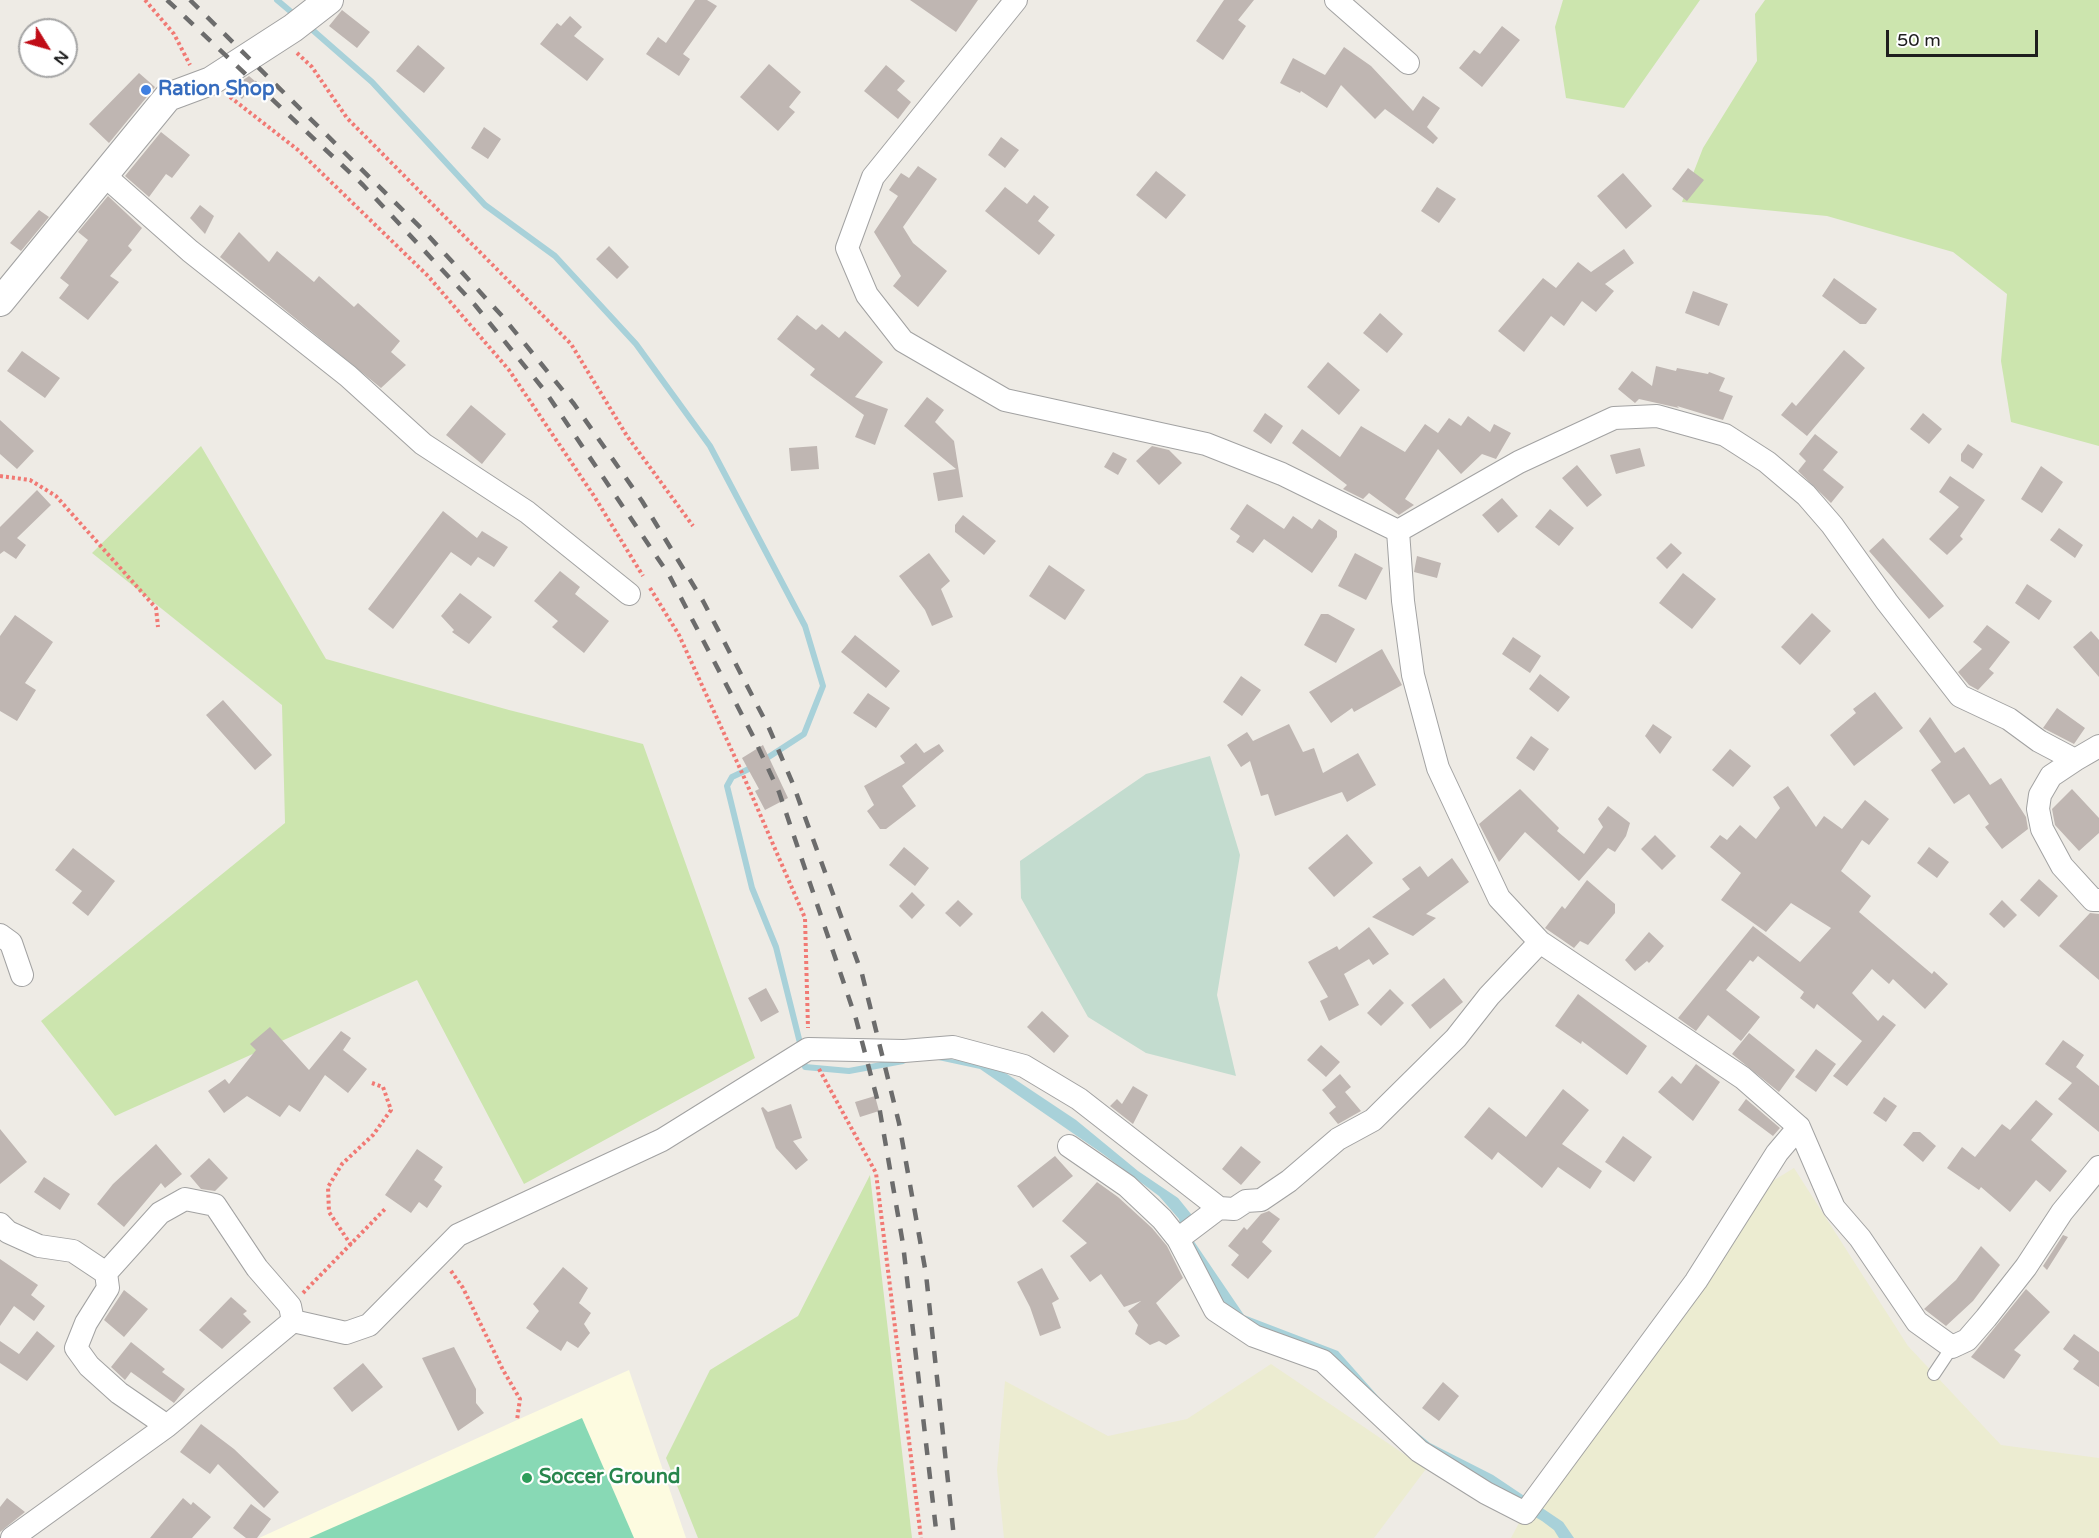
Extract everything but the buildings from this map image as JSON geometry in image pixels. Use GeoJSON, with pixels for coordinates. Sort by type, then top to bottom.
{"type":"FeatureCollection","features":[{"type":"Feature","properties":{"kind":"street"},"geometry":{"type":"LineString","coordinates":[[1016,0],[873,177],[847,248],[867,295],[903,341],[1005,400],[1206,444],[1282,474],[1398,531]]}},
{"type":"Feature","properties":{"kind":"street"},"geometry":{"type":"LineString","coordinates":[[1336,0],[1408,63]]}},
{"type":"Feature","properties":{"kind":"street"},"geometry":{"type":"LineString","coordinates":[[0,302],[168,97],[205,83],[304,20]]}},
{"type":"Feature","properties":{"kind":"street"},"geometry":{"type":"LineString","coordinates":[[105,176],[190,250],[348,376],[423,444],[527,512],[629,594]]}},
{"type":"Feature","properties":{"kind":"street"},"geometry":{"type":"LineString","coordinates":[[1398,531],[1519,462],[1614,418],[1657,416],[1725,435],[1767,462],[1806,495],[1832,525],[1960,696],[2009,719],[2039,741],[2075,760]]}},
{"type":"Feature","properties":{"kind":"street"},"geometry":{"type":"LineString","coordinates":[[1398,531],[1403,601],[1413,675],[1438,768],[1499,898],[1540,942],[1743,1078],[1799,1127],[1834,1208],[1860,1238],[1917,1322],[1952,1347],[1967,1340],[2026,1267],[2061,1212],[2099,1167]]}},
{"type":"Feature","properties":{"kind":"street"},"geometry":{"type":"LineString","coordinates":[[2099,746],[2051,776],[2040,795],[2038,809],[2042,829],[2062,866],[2093,900],[2099,900]]}},
{"type":"Feature","properties":{"kind":"street"},"geometry":{"type":"LineString","coordinates":[[0,934],[11,943],[22,975]]}},
{"type":"Feature","properties":{"kind":"street"},"geometry":{"type":"LineString","coordinates":[[106,1273],[160,1213],[186,1199],[215,1205],[256,1268],[292,1314],[346,1333],[369,1325],[458,1235],[662,1140],[808,1049],[904,1050],[953,1047],[1024,1066],[1079,1100],[1219,1208],[1234,1209],[1246,1201],[1261,1200],[1289,1181],[1338,1139],[1373,1120],[1456,1038],[1489,996],[1540,942]]}},
{"type":"Feature","properties":{"kind":"street"},"geometry":{"type":"LineString","coordinates":[[1069,1146],[1127,1186],[1178,1239],[1215,1310],[1254,1336],[1323,1361],[1419,1451],[1486,1493],[1525,1513],[1696,1281],[1777,1153],[1799,1127]]}},
{"type":"Feature","properties":{"kind":"street"},"geometry":{"type":"LineString","coordinates":[[1178,1239],[1219,1208]]}},
{"type":"Feature","properties":{"kind":"street"},"geometry":{"type":"LineString","coordinates":[[0,1224],[8,1233],[39,1246],[73,1251],[106,1273],[108,1288],[86,1323],[76,1348],[89,1366],[119,1393],[167,1426]]}},
{"type":"Feature","properties":{"kind":"street"},"geometry":{"type":"LineString","coordinates":[[12,1538],[167,1426],[292,1314]]}},
{"type":"Feature","properties":{"kind":"lane"},"geometry":{"type":"LineString","coordinates":[[1934,1374],[1952,1347]]}},
{"type":"Feature","properties":{"kind":"path"},"geometry":{"type":"LineString","coordinates":[[145,0],[174,34],[205,83],[298,150],[428,276],[509,370],[594,496],[678,635],[743,775],[805,918],[808,1049],[876,1173],[921,1538]]}},
{"type":"Feature","properties":{"kind":"path"},"geometry":{"type":"LineString","coordinates":[[304,20],[312,67],[347,118],[571,344],[627,436],[693,526]]}},
{"type":"Feature","properties":{"kind":"path"},"geometry":{"type":"LineString","coordinates":[[0,476],[30,480],[56,496],[156,608],[158,627]]}},
{"type":"Feature","properties":{"kind":"path"},"geometry":{"type":"LineString","coordinates":[[351,1245],[329,1212],[328,1187],[342,1164],[373,1135],[391,1110],[383,1087],[372,1083]]}},
{"type":"Feature","properties":{"kind":"path"},"geometry":{"type":"LineString","coordinates":[[292,1314],[385,1209]]}},
{"type":"Feature","properties":{"kind":"path"},"geometry":{"type":"LineString","coordinates":[[439,1255],[463,1288],[520,1399],[517,1420]]}},
{"type":"Feature","properties":{"kind":"shaded area"},"geometry":{"type":"Polygon","coordinates":[[[629,1370],[686,1538],[259,1538],[517,1420],[629,1370]]]}},
{"type":"Feature","properties":{"kind":"green space"},"geometry":{"type":"Polygon","coordinates":[[[1563,0],[1700,0],[1624,108],[1566,98],[1555,27],[1563,0]]]}},
{"type":"Feature","properties":{"kind":"green space"},"geometry":{"type":"Polygon","coordinates":[[[1765,0],[2099,0],[2099,446],[2011,422],[2001,361],[2007,294],[1953,252],[1827,216],[1682,202],[1703,148],[1757,61],[1755,14],[1765,0]]]}},
{"type":"Feature","properties":{"kind":"green space"},"geometry":{"type":"Polygon","coordinates":[[[201,446],[326,659],[509,710],[643,744],[755,1058],[524,1184],[417,980],[115,1116],[41,1021],[285,823],[282,705],[92,553],[201,446]]]}},
{"type":"Feature","properties":{"kind":"green space"},"geometry":{"type":"Polygon","coordinates":[[[1210,756],[1240,855],[1217,995],[1236,1076],[1146,1053],[1088,1017],[1021,898],[1020,861],[1146,774],[1210,756]]]}},
{"type":"Feature","properties":{"kind":"green space"},"geometry":{"type":"Polygon","coordinates":[[[1794,1168],[1908,1346],[2001,1445],[2099,1458],[2099,1538],[1511,1538],[1550,1465],[1761,1188],[1794,1168]]]}},
{"type":"Feature","properties":{"kind":"green space"},"geometry":{"type":"Polygon","coordinates":[[[870,1175],[912,1538],[698,1538],[666,1458],[710,1370],[798,1316],[870,1175]]]}},
{"type":"Feature","properties":{"kind":"green space"},"geometry":{"type":"Polygon","coordinates":[[[1271,1364],[1426,1469],[1374,1538],[1004,1538],[997,1470],[1005,1381],[1108,1436],[1187,1419],[1271,1364]]]}},
{"type":"Feature","properties":{"kind":"green space","name":"Soccer Ground"},"geometry":{"type":"Polygon","coordinates":[[[582,1418],[634,1538],[309,1538],[582,1418]]]}},
{"type":"Feature","properties":{"kind":"water"},"geometry":{"type":"Polygon","coordinates":[[[929,1058],[980,1061],[1007,1074],[1076,1120],[1138,1171],[1178,1198],[1191,1214],[1191,1237],[1244,1315],[1338,1351],[1393,1413],[1430,1443],[1493,1475],[1563,1522],[1574,1538],[1559,1538],[1554,1530],[1542,1521],[1476,1482],[1386,1415],[1229,1312],[1184,1242],[1179,1219],[1159,1196],[1103,1154],[980,1069],[929,1058]]]}},
{"type":"Feature","properties":{"kind":"waterway"},"geometry":{"type":"LineString","coordinates":[[277,0],[296,16]]}},
{"type":"Feature","properties":{"kind":"waterway"},"geometry":{"type":"LineString","coordinates":[[308,26],[372,82],[485,205],[555,256],[636,344],[710,446],[805,626],[823,686],[804,734],[764,760]]}},
{"type":"Feature","properties":{"kind":"waterway"},"geometry":{"type":"LineString","coordinates":[[755,766],[732,777],[727,786],[752,888],[776,947],[801,1047]]}},
{"type":"Feature","properties":{"kind":"waterway"},"geometry":{"type":"LineString","coordinates":[[803,1057],[805,1067],[849,1071],[903,1061]]}},
{"type":"Feature","properties":{"kind":"railway"},"geometry":{"type":"LineString","coordinates":[[167,0],[363,185],[475,305],[545,391],[669,575],[753,736],[779,792],[856,1019],[879,1106],[903,1244],[937,1538]]}},
{"type":"Feature","properties":{"kind":"railway"},"geometry":{"type":"LineString","coordinates":[[190,0],[424,231],[503,317],[574,404],[642,501],[703,601],[769,728],[793,784],[862,974],[899,1123],[926,1274],[954,1538]]}},
{"type":"Feature","properties":{"kind":"place","name":"Ration Shop"},"geometry":{"type":"Point","coordinates":[146,90]}},
{"type":"Feature","properties":{"kind":"place","name":"Soccer Ground"},"geometry":{"type":"Point","coordinates":[527,1478]}}]}
